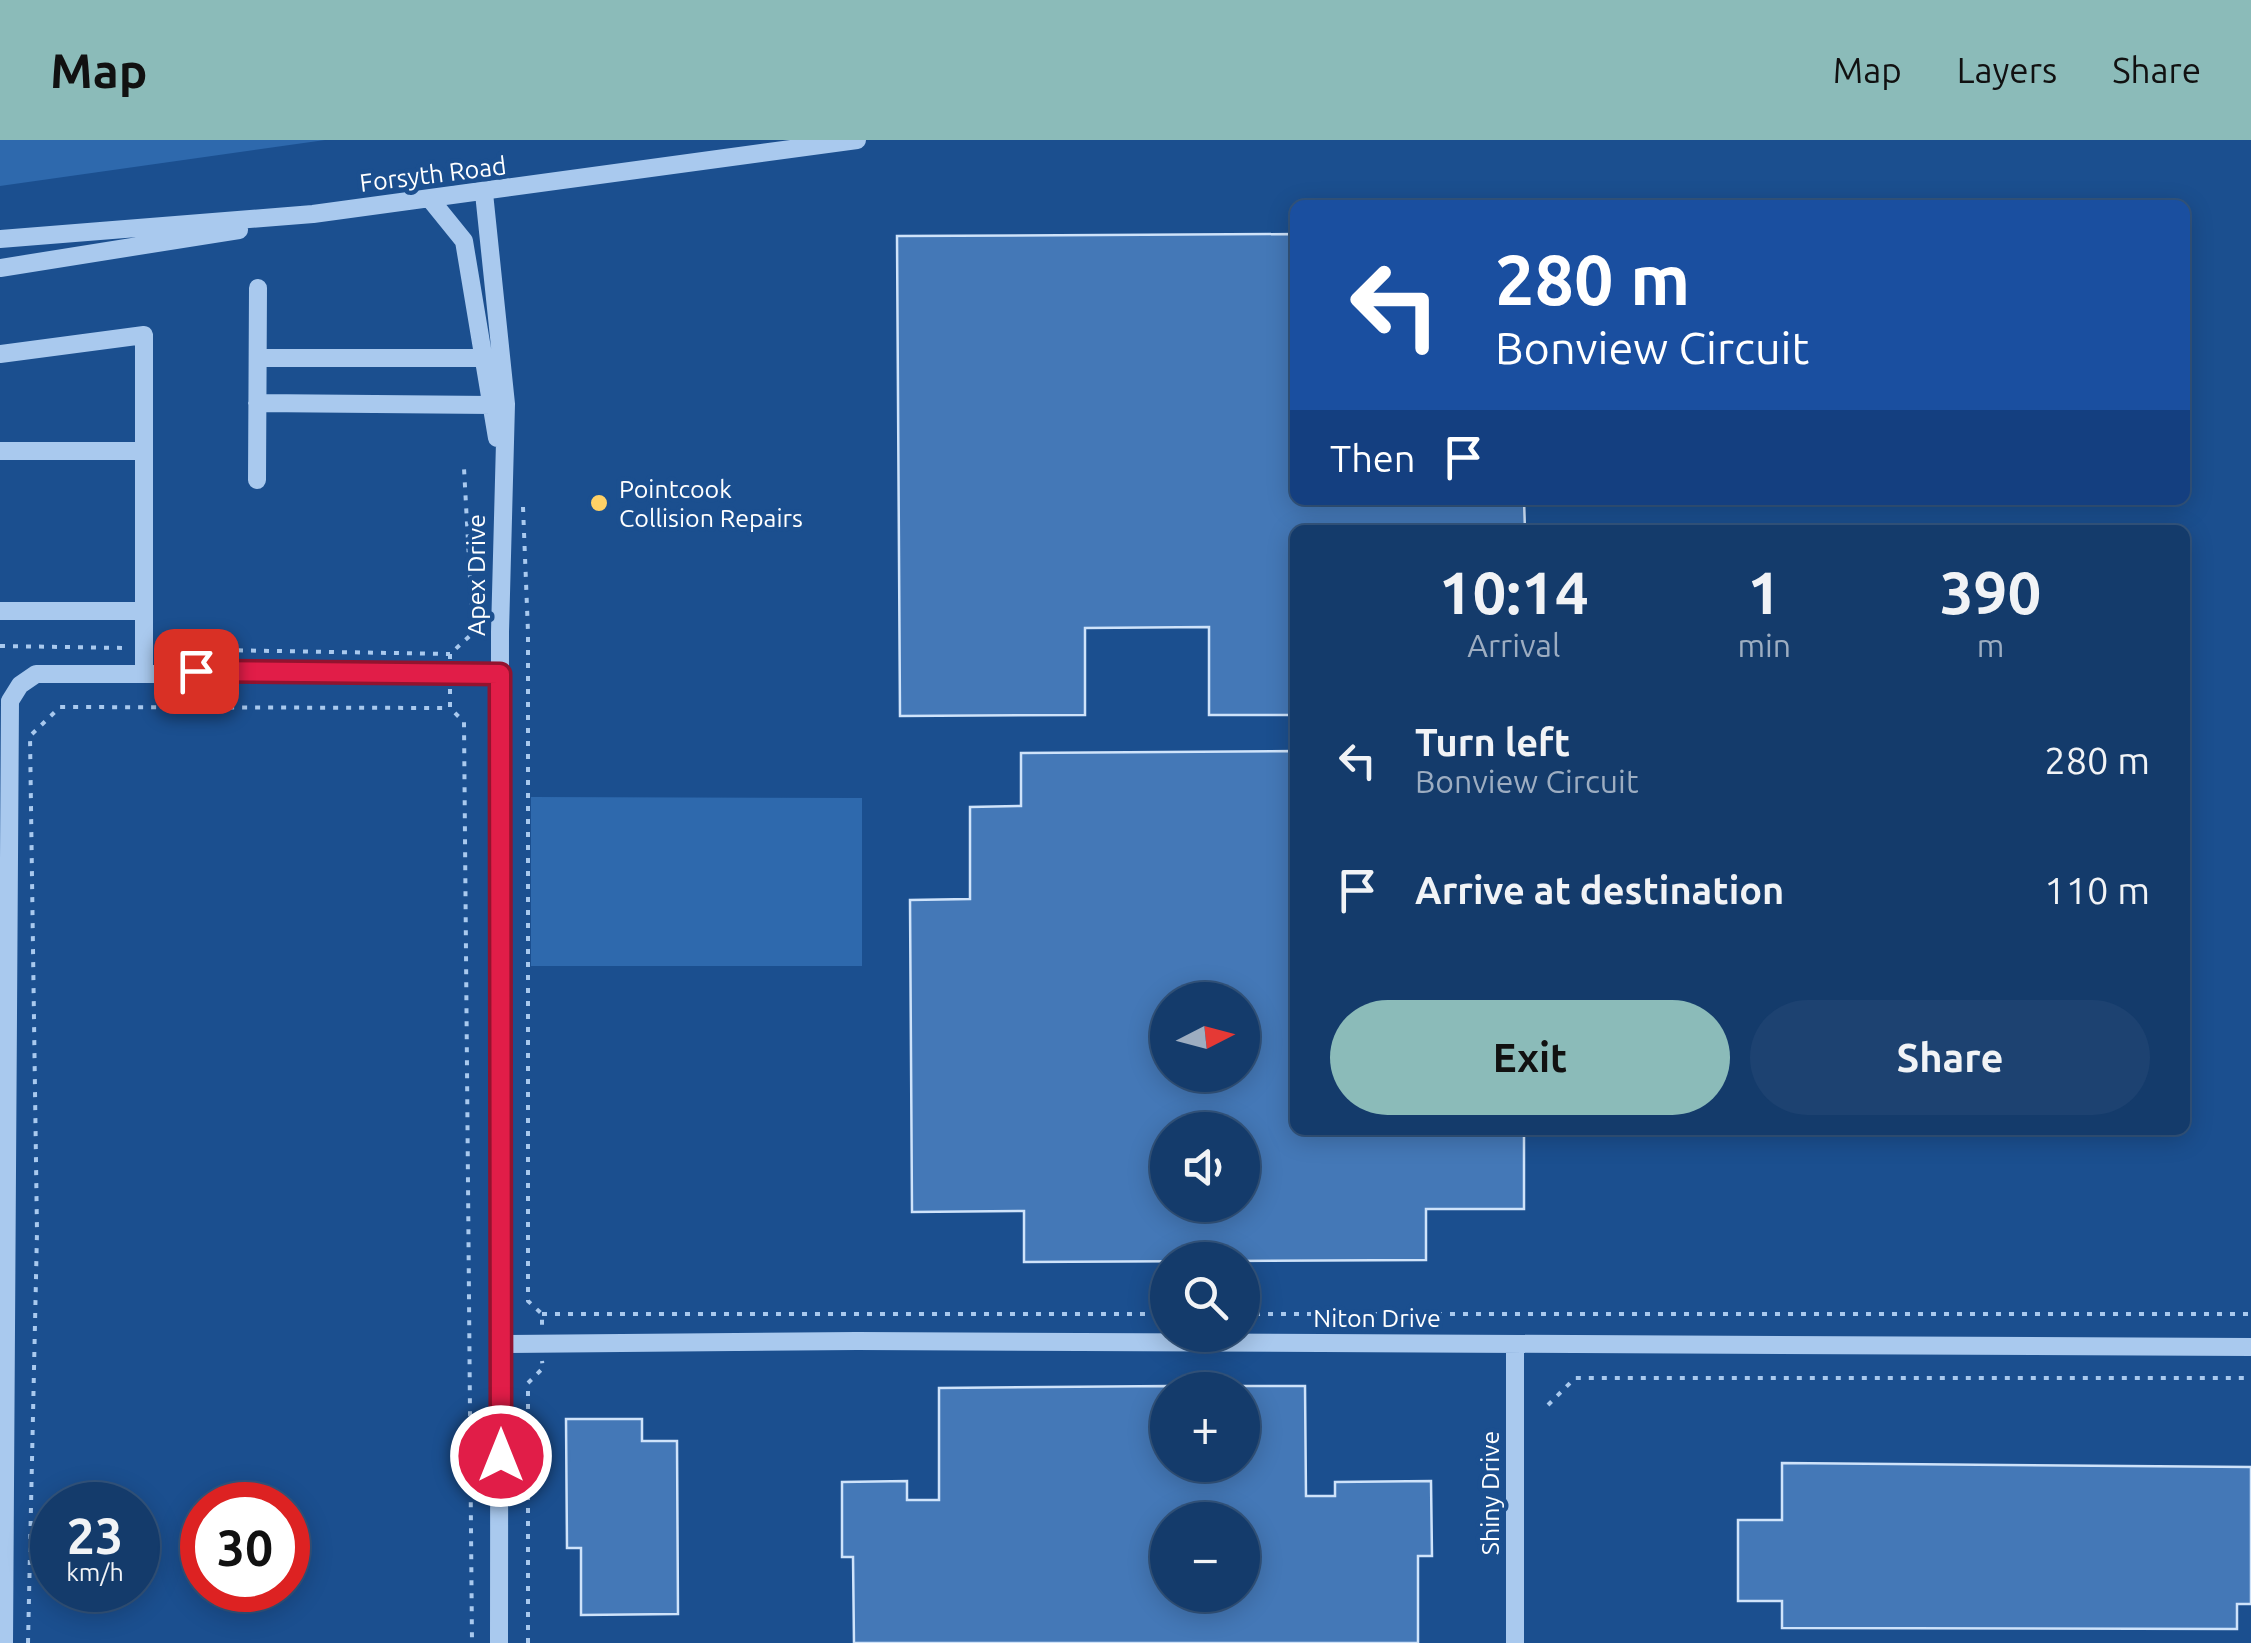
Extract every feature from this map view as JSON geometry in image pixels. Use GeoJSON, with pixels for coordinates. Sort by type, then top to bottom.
{"type":"FeatureCollection","features":[{"type":"Feature","properties":{"kind":"street","name":"Forsyth Road"},"geometry":{"type":"LineString","coordinates":[[0,239],[313,214],[857,140]]}},
{"type":"Feature","properties":{"kind":"street","name":"Apex Drive"},"geometry":{"type":"LineString","coordinates":[[484,193],[506,404],[501,468],[499,1643]]}},
{"type":"Feature","properties":{"kind":"street","name":"Apex Drive"},"geometry":{"type":"LineString","coordinates":[[430,199],[464,241],[501,468]]}},
{"type":"Feature","properties":{"kind":"street","name":"Forsyth Road"},"geometry":{"type":"LineString","coordinates":[[0,268],[175,244],[313,214]]}},
{"type":"Feature","properties":{"kind":"street"},"geometry":{"type":"LineString","coordinates":[[257,480],[258,288]]}},
{"type":"Feature","properties":{"kind":"street"},"geometry":{"type":"LineString","coordinates":[[0,354],[144,335],[144,672]]}},
{"type":"Feature","properties":{"kind":"street"},"geometry":{"type":"LineString","coordinates":[[258,358],[485,358]]}},
{"type":"Feature","properties":{"kind":"street"},"geometry":{"type":"LineString","coordinates":[[257,402],[492,406]]}},
{"type":"Feature","properties":{"kind":"street"},"geometry":{"type":"LineString","coordinates":[[0,451],[144,451]]}},
{"type":"Feature","properties":{"kind":"street"},"geometry":{"type":"LineString","coordinates":[[0,611],[144,611]]}},
{"type":"Feature","properties":{"kind":"street"},"geometry":{"type":"LineString","coordinates":[[4,1643],[10,700],[20,685],[36,674],[500,674]]}},
{"type":"Feature","properties":{"kind":"street","name":"Niton Drive"},"geometry":{"type":"LineString","coordinates":[[502,1344],[2251,1346]]}},
{"type":"Feature","properties":{"kind":"street","name":"Shiny Drive"},"geometry":{"type":"LineString","coordinates":[[1515,1344],[1515,1643]]}},
{"type":"Feature","properties":{"kind":"path"},"geometry":{"type":"LineString","coordinates":[[0,646],[450,654],[473,632],[464,468]]}},
{"type":"Feature","properties":{"kind":"path"},"geometry":{"type":"LineString","coordinates":[[522,490],[528,632],[528,1301],[542,1314],[1150,1314]]}},
{"type":"Feature","properties":{"kind":"path"},"geometry":{"type":"LineString","coordinates":[[450,654],[450,708]]}},
{"type":"Feature","properties":{"kind":"path"},"geometry":{"type":"LineString","coordinates":[[28,1643],[37,1232],[30,736],[60,706],[450,708],[464,722],[472,1643]]}},
{"type":"Feature","properties":{"kind":"path"},"geometry":{"type":"LineString","coordinates":[[528,1643],[528,1383],[542,1368],[542,1314]]}},
{"type":"Feature","properties":{"kind":"path"},"geometry":{"type":"LineString","coordinates":[[1260,1314],[2251,1314]]}},
{"type":"Feature","properties":{"kind":"path"},"geometry":{"type":"LineString","coordinates":[[1548,1405],[1575,1378],[2251,1378]]}},
{"type":"Feature","properties":{"kind":"shaded area"},"geometry":{"type":"Polygon","coordinates":[[[0,140],[325,140],[0,186],[0,140]]]}},
{"type":"Feature","properties":{"kind":"shaded area"},"geometry":{"type":"Polygon","coordinates":[[[531,797],[862,798],[862,966],[531,966],[531,797]]]}},
{"type":"Feature","properties":{"kind":"building"},"geometry":{"type":"Polygon","coordinates":[[[1290,234],[1290,505],[1524,505],[1525,525],[1290,525],[1290,715],[1209,715],[1209,627],[1085,628],[1085,715],[900,716],[897,236],[1290,234]]]}},
{"type":"Feature","properties":{"kind":"building"},"geometry":{"type":"Polygon","coordinates":[[[1290,751],[1290,1135],[1524,1135],[1524,1209],[1426,1209],[1426,1260],[1260,1261],[1260,1242],[1150,1242],[1150,1261],[1024,1262],[1024,1211],[912,1212],[910,900],[970,899],[970,807],[1021,806],[1021,753],[1290,751]]]}},
{"type":"Feature","properties":{"kind":"building"},"geometry":{"type":"Polygon","coordinates":[[[1150,1386],[1150,1482],[1260,1482],[1260,1386],[1305,1386],[1306,1496],[1335,1496],[1335,1482],[1431,1481],[1432,1556],[1418,1556],[1418,1643],[854,1643],[853,1557],[842,1557],[842,1482],[907,1481],[907,1500],[939,1500],[939,1388],[1150,1386]]]}},
{"type":"Feature","properties":{"kind":"building"},"geometry":{"type":"Polygon","coordinates":[[[566,1419],[642,1419],[642,1441],[677,1441],[678,1614],[581,1615],[581,1548],[567,1548],[566,1419]]]}},
{"type":"Feature","properties":{"kind":"building"},"geometry":{"type":"Polygon","coordinates":[[[1782,1463],[2251,1467],[2251,1604],[2237,1604],[2237,1629],[1782,1628],[1782,1601],[1738,1601],[1738,1520],[1782,1520],[1782,1463]]]}},
{"type":"Feature","properties":{"kind":"place","name":"Pointcook Collision Repairs"},"geometry":{"type":"Point","coordinates":[599,503]}},
{"type":"Feature","properties":{"kind":"route"},"geometry":{"type":"LineString","coordinates":[[196,671],[500,674],[501,1456]]}}]}
